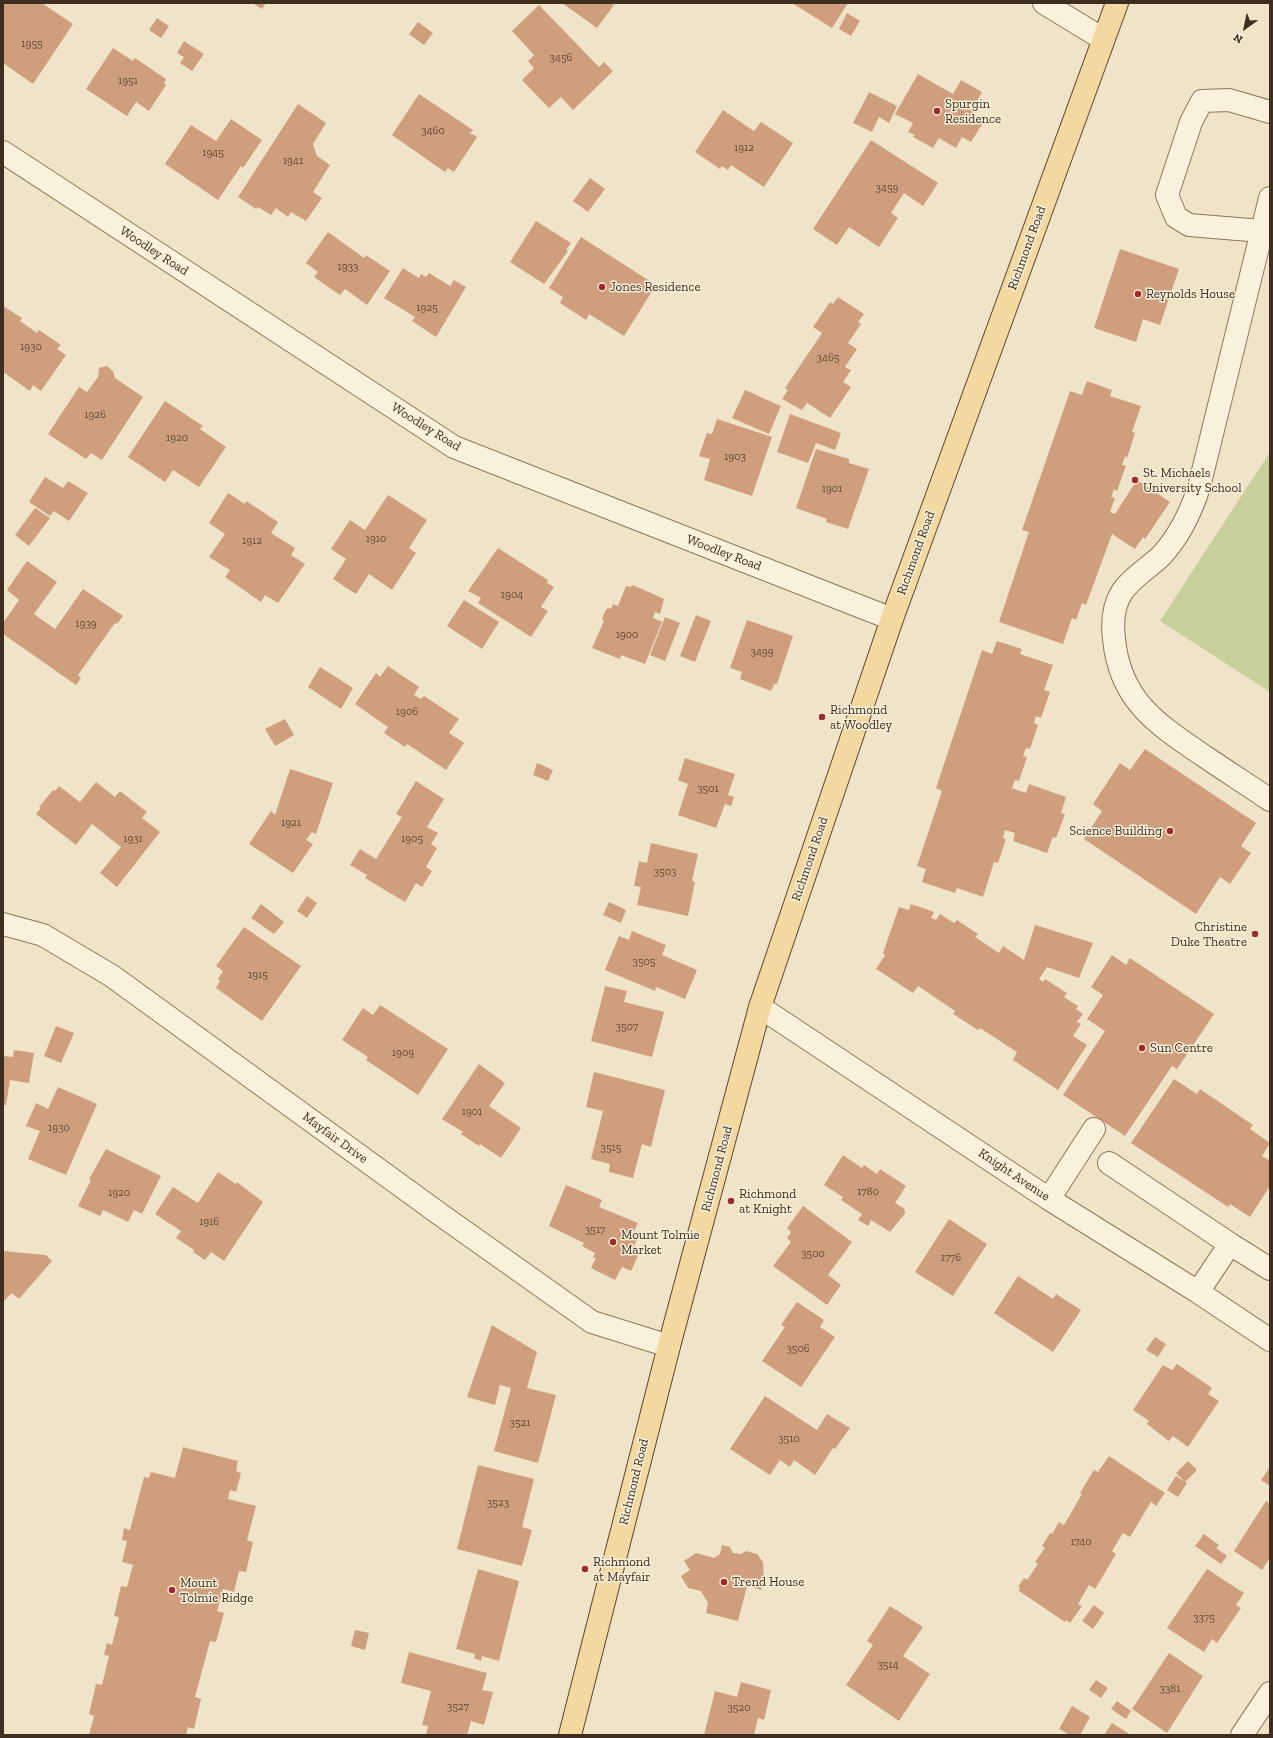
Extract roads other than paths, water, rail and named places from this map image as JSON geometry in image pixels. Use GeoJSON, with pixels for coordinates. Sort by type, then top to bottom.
{"type":"FeatureCollection","features":[{"type":"Feature","properties":{"kind":"main road","name":"Richmond Road"},"geometry":{"type":"LineString","coordinates":[[570,1735],[669,1346],[760,1007],[892,619],[1117,3]]}},
{"type":"Feature","properties":{"kind":"street"},"geometry":{"type":"LineString","coordinates":[[1044,3],[1103,39]]}},
{"type":"Feature","properties":{"kind":"street"},"geometry":{"type":"LineString","coordinates":[[1262,231],[1189,224],[1176,217],[1167,195],[1191,122],[1202,101],[1229,100],[1270,112]]}},
{"type":"Feature","properties":{"kind":"street","name":"Woodley Road"},"geometry":{"type":"LineString","coordinates":[[3,152],[454,447],[892,619]]}},
{"type":"Feature","properties":{"kind":"street"},"geometry":{"type":"LineString","coordinates":[[1270,198],[1200,487],[1191,512],[1177,535],[1162,555],[1131,581],[1122,592],[1116,606],[1113,621],[1115,652],[1125,680],[1137,701],[1154,721],[1270,800]]}},
{"type":"Feature","properties":{"kind":"street","name":"Mayfair Drive"},"geometry":{"type":"LineString","coordinates":[[3,924],[43,935],[112,976],[441,1215],[592,1322],[669,1346]]}},
{"type":"Feature","properties":{"kind":"street","name":"Knight Avenue"},"geometry":{"type":"LineString","coordinates":[[760,1007],[1049,1198],[1198,1292],[1270,1340]]}},
{"type":"Feature","properties":{"kind":"street"},"geometry":{"type":"LineString","coordinates":[[1049,1198],[1094,1129]]}},
{"type":"Feature","properties":{"kind":"street"},"geometry":{"type":"LineString","coordinates":[[1109,1163],[1270,1269]]}},
{"type":"Feature","properties":{"kind":"street"},"geometry":{"type":"LineString","coordinates":[[1198,1292],[1230,1244]]}},
{"type":"Feature","properties":{"kind":"street"},"geometry":{"type":"LineString","coordinates":[[1242,1735],[1270,1693]]}},
{"type":"Feature","properties":{"kind":"place","name":"Spurgin Residence"},"geometry":{"type":"Point","coordinates":[937,111]}},
{"type":"Feature","properties":{"kind":"place","name":"Jones Residence"},"geometry":{"type":"Point","coordinates":[602,287]}},
{"type":"Feature","properties":{"kind":"place","name":"Reynolds House"},"geometry":{"type":"Point","coordinates":[1138,294]}},
{"type":"Feature","properties":{"kind":"place","name":"St. Michaels University School"},"geometry":{"type":"Point","coordinates":[1135,480]}},
{"type":"Feature","properties":{"kind":"place","name":"Richmond at Woodley"},"geometry":{"type":"Point","coordinates":[822,717]}},
{"type":"Feature","properties":{"kind":"place","name":"Science Building"},"geometry":{"type":"Point","coordinates":[1170,831]}},
{"type":"Feature","properties":{"kind":"place","name":"Christine Duke Theatre"},"geometry":{"type":"Point","coordinates":[1255,934]}},
{"type":"Feature","properties":{"kind":"place","name":"Sun Centre"},"geometry":{"type":"Point","coordinates":[1142,1048]}},
{"type":"Feature","properties":{"kind":"place","name":"Richmond at Knight"},"geometry":{"type":"Point","coordinates":[731,1201]}},
{"type":"Feature","properties":{"kind":"place","name":"Mount Tolmie Market"},"geometry":{"type":"Point","coordinates":[613,1242]}},
{"type":"Feature","properties":{"kind":"place","name":"Richmond at Mayfair"},"geometry":{"type":"Point","coordinates":[585,1569]}},
{"type":"Feature","properties":{"kind":"place","name":"Trend House"},"geometry":{"type":"Point","coordinates":[724,1582]}},
{"type":"Feature","properties":{"kind":"place","name":"Mount Tolmie Ridge"},"geometry":{"type":"Point","coordinates":[172,1590]}}]}
